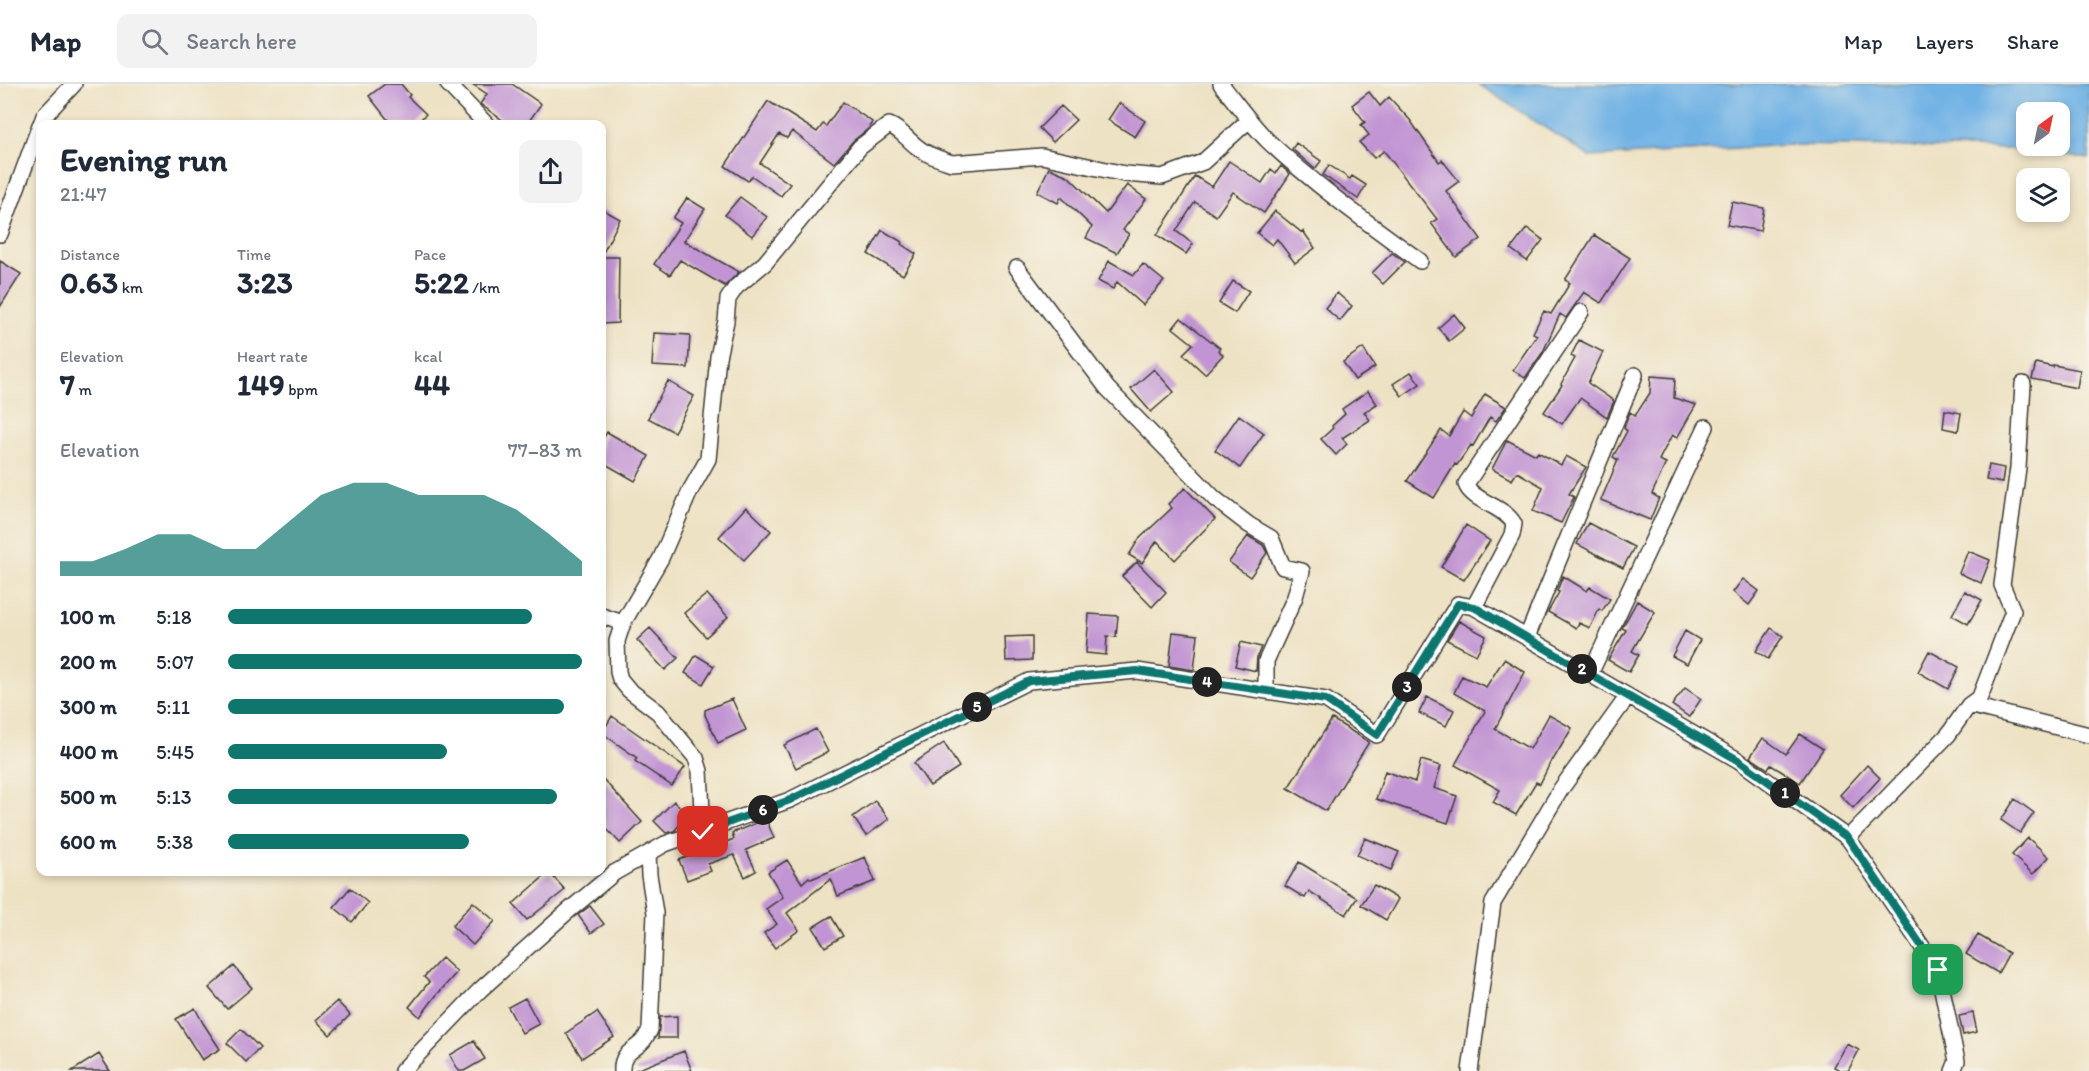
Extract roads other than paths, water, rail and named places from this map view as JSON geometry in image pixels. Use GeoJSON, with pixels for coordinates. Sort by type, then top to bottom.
{"type":"FeatureCollection","features":[{"type":"Feature","properties":{"kind":"street"},"geometry":{"type":"LineString","coordinates":[[43,120],[74,84]]}},
{"type":"Feature","properties":{"kind":"street"},"geometry":{"type":"LineString","coordinates":[[449,84],[482,120]]}},
{"type":"Feature","properties":{"kind":"street"},"geometry":{"type":"LineString","coordinates":[[1221,84],[1267,139],[1314,181],[1420,261]]}},
{"type":"Feature","properties":{"kind":"street"},"geometry":{"type":"LineString","coordinates":[[703,832],[700,771],[696,758],[658,712],[629,690],[620,679],[617,641],[623,623],[661,558],[690,491],[708,459],[718,357],[728,299],[736,287],[765,263],[860,147],[888,125],[896,128],[918,148],[938,159],[952,163],[1041,156],[1125,174],[1162,177],[1203,162],[1249,120]]}},
{"type":"Feature","properties":{"kind":"street"},"geometry":{"type":"LineString","coordinates":[[0,234],[36,138]]}},
{"type":"Feature","properties":{"kind":"street"},"geometry":{"type":"LineString","coordinates":[[1017,268],[1107,388],[1215,499],[1249,525],[1271,538],[1283,567],[1302,571],[1295,597],[1266,661],[1266,691]]}},
{"type":"Feature","properties":{"kind":"street"},"geometry":{"type":"LineString","coordinates":[[1474,607],[1512,535],[1514,524],[1508,515],[1471,492],[1466,484],[1581,312]]}},
{"type":"Feature","properties":{"kind":"street"},"geometry":{"type":"LineString","coordinates":[[1527,637],[1635,375]]}},
{"type":"Feature","properties":{"kind":"street"},"geometry":{"type":"LineString","coordinates":[[1848,838],[1948,735],[1969,705],[1980,697],[2013,611],[2002,585],[2018,468],[2023,384]]}},
{"type":"Feature","properties":{"kind":"street"},"geometry":{"type":"LineString","coordinates":[[1590,674],[1706,428]]}},
{"type":"Feature","properties":{"kind":"street"},"geometry":{"type":"LineString","coordinates":[[402,1071],[480,990],[614,873],[665,844],[790,800],[1029,681],[1137,671],[1326,700],[1377,735],[1458,604],[1474,607],[1738,760],[1848,838],[1938,970],[1957,1061],[1953,1071]]}},
{"type":"Feature","properties":{"kind":"street"},"geometry":{"type":"LineString","coordinates":[[606,617],[623,623]]}},
{"type":"Feature","properties":{"kind":"street"},"geometry":{"type":"LineString","coordinates":[[1470,1071],[1493,903],[1561,789],[1628,696]]}},
{"type":"Feature","properties":{"kind":"street"},"geometry":{"type":"LineString","coordinates":[[1969,705],[2089,735]]}},
{"type":"Feature","properties":{"kind":"street"},"geometry":{"type":"LineString","coordinates":[[622,1071],[621,1067],[627,1052],[642,1042],[650,1030],[655,913],[648,854]]}},
{"type":"Feature","properties":{"kind":"water"},"geometry":{"type":"Polygon","coordinates":[[[1478,84],[2089,84],[2089,159],[2067,156],[2070,156],[2070,102],[2016,102],[2016,149],[1789,145],[1590,157],[1478,84]]]}}]}
